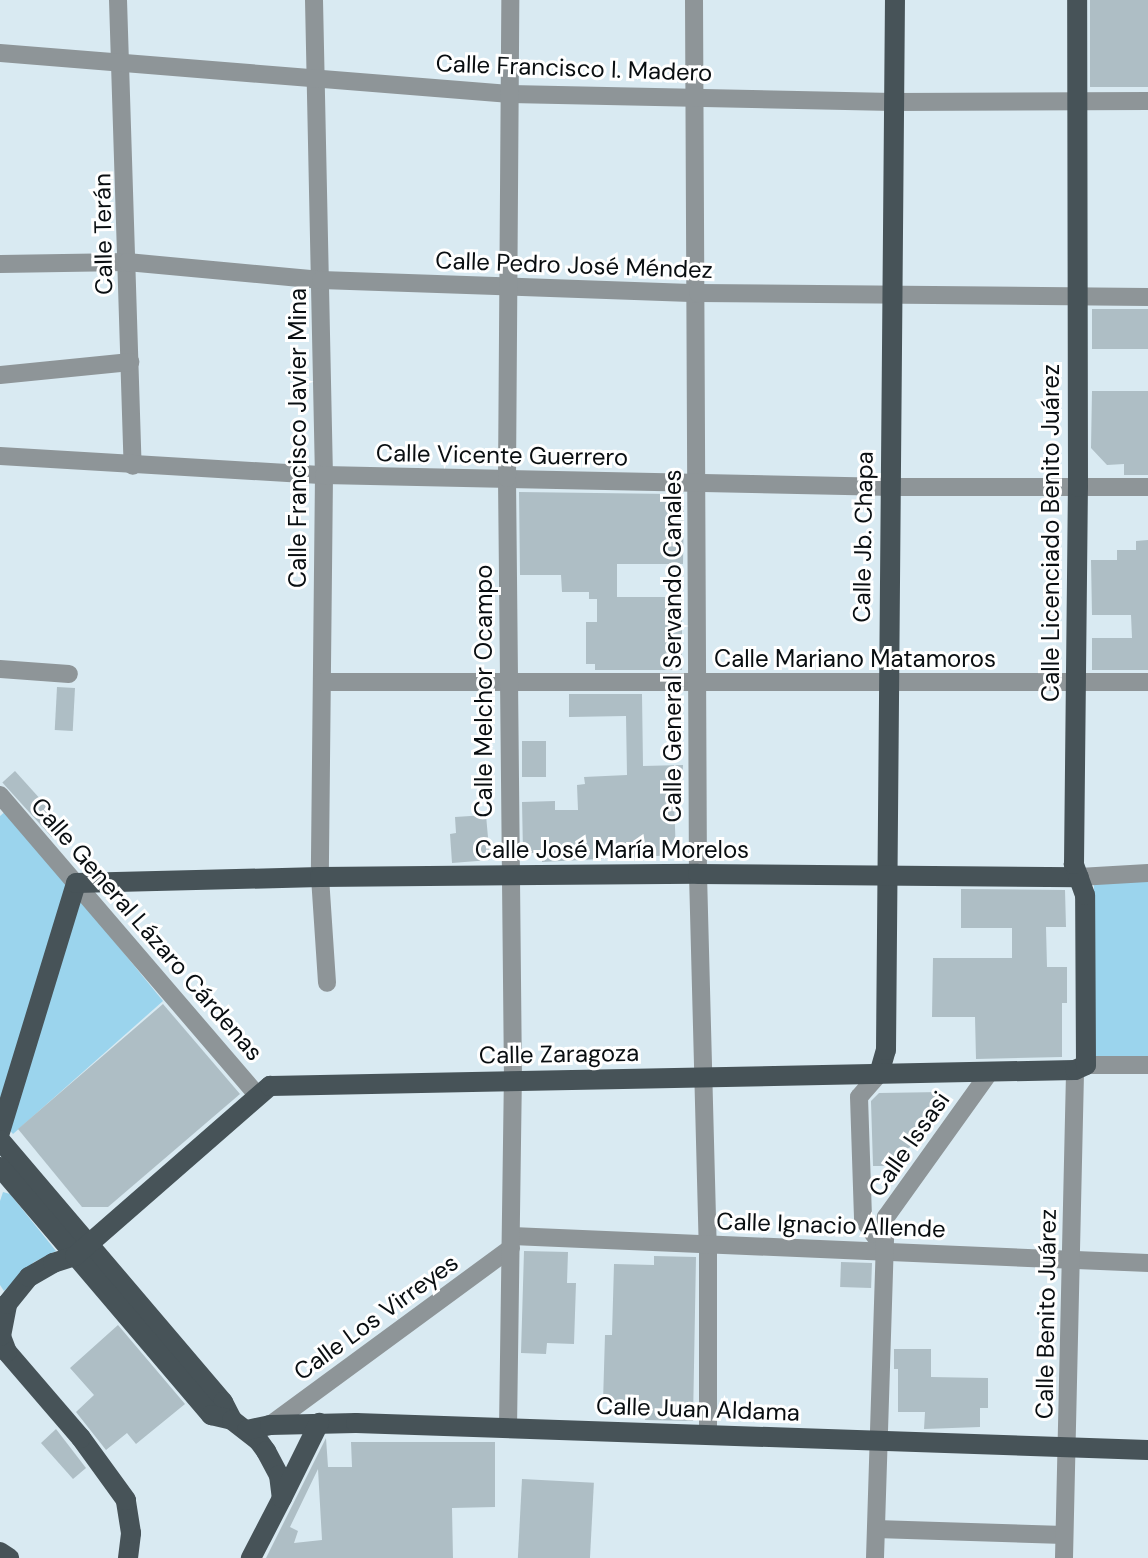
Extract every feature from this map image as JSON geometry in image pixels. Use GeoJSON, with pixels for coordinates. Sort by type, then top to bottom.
{"type":"FeatureCollection","features":[{"type":"Feature","properties":{"kind":"main road","name":"Calle Jb. Chapa"},"geometry":{"type":"LineString","coordinates":[[879,1074],[886,1050],[887,684],[892,487],[890,295],[895,0]]}},
{"type":"Feature","properties":{"kind":"main road","name":"Calle Licenciado Benito Juárez"},"geometry":{"type":"LineString","coordinates":[[1077,0],[1078,487],[1074,864],[1085,895],[1081,1068]]}},
{"type":"Feature","properties":{"kind":"main road","name":"Calle José María Morelos"},"geometry":{"type":"LineString","coordinates":[[76,883],[320,877],[698,874],[1079,877]]}},
{"type":"Feature","properties":{"kind":"main road"},"geometry":{"type":"LineString","coordinates":[[0,1132],[76,883]]}},
{"type":"Feature","properties":{"kind":"main road","name":"Calle Zaragoza"},"geometry":{"type":"LineString","coordinates":[[0,1335],[7,1304],[29,1277],[82,1249],[270,1086],[989,1073],[1081,1068]]}},
{"type":"Feature","properties":{"kind":"main road"},"geometry":{"type":"LineString","coordinates":[[0,1140],[82,1249]]}},
{"type":"Feature","properties":{"kind":"main road"},"geometry":{"type":"LineString","coordinates":[[0,1167],[82,1249],[223,1402],[240,1425],[258,1440],[279,1475],[282,1498]]}},
{"type":"Feature","properties":{"kind":"main road"},"geometry":{"type":"LineString","coordinates":[[0,1335],[7,1352],[81,1438],[126,1500],[131,1533],[128,1558]]}},
{"type":"Feature","properties":{"kind":"main road"},"geometry":{"type":"LineString","coordinates":[[251,1558],[319,1423]]}},
{"type":"Feature","properties":{"kind":"main road","name":"Calle Juan Aldama"},"geometry":{"type":"LineString","coordinates":[[240,1425],[319,1423],[1148,1450]]}},
{"type":"Feature","properties":{"kind":"main road"},"geometry":{"type":"LineString","coordinates":[[0,1552],[9,1558]]}},
{"type":"Feature","properties":{"kind":"street","name":"Calle Terán"},"geometry":{"type":"LineString","coordinates":[[118,0],[123,63],[133,466]]}},
{"type":"Feature","properties":{"kind":"street","name":"Calle Francisco Javier Mina"},"geometry":{"type":"LineString","coordinates":[[314,0],[324,475],[320,877],[327,983]]}},
{"type":"Feature","properties":{"kind":"street","name":"Calle Melchor Ocampo"},"geometry":{"type":"LineString","coordinates":[[508,1429],[513,1081],[507,683],[510,0]]}},
{"type":"Feature","properties":{"kind":"street","name":"Calle General Servando Canales"},"geometry":{"type":"LineString","coordinates":[[694,0],[698,293],[696,683],[708,1244],[708,1435]]}},
{"type":"Feature","properties":{"kind":"street","name":"Calle Francisco I. Madero"},"geometry":{"type":"LineString","coordinates":[[0,53],[510,94],[893,102],[1148,101]]}},
{"type":"Feature","properties":{"kind":"street","name":"Calle Pedro José Méndez"},"geometry":{"type":"LineString","coordinates":[[0,264],[127,262],[321,280],[698,293],[1148,297]]}},
{"type":"Feature","properties":{"kind":"street"},"geometry":{"type":"LineString","coordinates":[[0,375],[130,362]]}},
{"type":"Feature","properties":{"kind":"street","name":"Calle Vicente Guerrero"},"geometry":{"type":"LineString","coordinates":[[0,456],[324,475],[892,487],[1148,487]]}},
{"type":"Feature","properties":{"kind":"street"},"geometry":{"type":"LineString","coordinates":[[0,669],[69,674]]}},
{"type":"Feature","properties":{"kind":"street","name":"Calle Mariano Matamoros"},"geometry":{"type":"LineString","coordinates":[[322,682],[1148,682]]}},
{"type":"Feature","properties":{"kind":"street","name":"Calle General Lázaro Cárdenas"},"geometry":{"type":"LineString","coordinates":[[1,799],[257,1095]]}},
{"type":"Feature","properties":{"kind":"street","name":"Calle José María Morelos"},"geometry":{"type":"LineString","coordinates":[[1079,877],[1148,873]]}},
{"type":"Feature","properties":{"kind":"street"},"geometry":{"type":"LineString","coordinates":[[1081,1068],[1148,1065]]}},
{"type":"Feature","properties":{"kind":"street","name":"Calle Benito Juárez"},"geometry":{"type":"LineString","coordinates":[[1064,1558],[1069,1260],[1081,1068]]}},
{"type":"Feature","properties":{"kind":"street","name":"Calle Issasi"},"geometry":{"type":"LineString","coordinates":[[875,1558],[886,1217],[989,1073]]}},
{"type":"Feature","properties":{"kind":"street"},"geometry":{"type":"LineString","coordinates":[[879,1074],[859,1097],[863,1219],[885,1250]]}},
{"type":"Feature","properties":{"kind":"street","name":"Calle Ignacio Allende"},"geometry":{"type":"LineString","coordinates":[[512,1242],[708,1244],[1148,1263]]}},
{"type":"Feature","properties":{"kind":"street","name":"Calle Los Virreyes"},"geometry":{"type":"LineString","coordinates":[[270,1425],[512,1242]]}},
{"type":"Feature","properties":{"kind":"street"},"geometry":{"type":"LineString","coordinates":[[876,1529],[1064,1535]]}},
{"type":"Feature","properties":{"kind":"shaded area"},"geometry":{"type":"Polygon","coordinates":[[[7,810],[163,1001],[13,1134],[0,1119],[0,816],[7,810]]]}},
{"type":"Feature","properties":{"kind":"shaded area"},"geometry":{"type":"Polygon","coordinates":[[[1094,877],[1148,877],[1148,1060],[1094,1060],[1094,877]]]}},
{"type":"Feature","properties":{"kind":"shaded area"},"geometry":{"type":"Polygon","coordinates":[[[3,1192],[10,1194],[56,1251],[34,1262],[4,1291],[0,1285],[0,1201],[3,1192]]]}},
{"type":"Feature","properties":{"kind":"building"},"geometry":{"type":"Polygon","coordinates":[[[1090,0],[1148,0],[1148,87],[1090,87],[1090,0]]]}},
{"type":"Feature","properties":{"kind":"building"},"geometry":{"type":"Polygon","coordinates":[[[1092,309],[1148,309],[1148,349],[1092,349],[1092,309]]]}},
{"type":"Feature","properties":{"kind":"building"},"geometry":{"type":"Polygon","coordinates":[[[1092,391],[1148,391],[1148,475],[1124,475],[1124,464],[1107,465],[1091,448],[1092,391]]]}},
{"type":"Feature","properties":{"kind":"building"},"geometry":{"type":"Polygon","coordinates":[[[519,492],[672,494],[672,501],[684,501],[683,564],[617,564],[617,597],[682,597],[682,670],[595,670],[595,664],[586,664],[586,622],[597,622],[597,599],[589,599],[589,592],[562,592],[561,575],[520,575],[519,492]]]}},
{"type":"Feature","properties":{"kind":"building"},"geometry":{"type":"Polygon","coordinates":[[[1148,540],[1148,670],[1092,670],[1092,638],[1132,638],[1131,615],[1092,615],[1091,560],[1117,560],[1117,550],[1136,550],[1136,541],[1148,540]]]}},
{"type":"Feature","properties":{"kind":"building"},"geometry":{"type":"Polygon","coordinates":[[[57,687],[75,688],[73,731],[55,730],[57,687]]]}},
{"type":"Feature","properties":{"kind":"building"},"geometry":{"type":"Polygon","coordinates":[[[569,694],[642,694],[643,766],[683,765],[681,799],[674,799],[676,855],[542,862],[542,853],[523,853],[522,802],[555,801],[555,810],[578,810],[577,785],[585,784],[584,777],[627,775],[626,716],[569,717],[569,694]]]}},
{"type":"Feature","properties":{"kind":"building"},"geometry":{"type":"Polygon","coordinates":[[[522,741],[546,741],[546,777],[522,777],[522,741]]]}},
{"type":"Feature","properties":{"kind":"building"},"geometry":{"type":"Polygon","coordinates":[[[15,771],[65,826],[52,837],[2,782],[15,771]]]}},
{"type":"Feature","properties":{"kind":"building"},"geometry":{"type":"Polygon","coordinates":[[[486,815],[490,860],[452,863],[450,834],[456,833],[455,817],[486,815]]]}},
{"type":"Feature","properties":{"kind":"building"},"geometry":{"type":"Polygon","coordinates":[[[961,889],[1065,890],[1066,927],[1046,927],[1047,967],[1067,967],[1067,1003],[1062,1003],[1062,1057],[976,1059],[975,1017],[932,1017],[933,958],[1012,958],[1012,928],[961,928],[961,889]]]}},
{"type":"Feature","properties":{"kind":"building"},"geometry":{"type":"Polygon","coordinates":[[[163,1004],[240,1094],[108,1207],[82,1207],[18,1129],[163,1004]]]}},
{"type":"Feature","properties":{"kind":"building"},"geometry":{"type":"Polygon","coordinates":[[[941,1092],[945,1099],[896,1166],[873,1166],[871,1101],[879,1093],[941,1092]]]}},
{"type":"Feature","properties":{"kind":"building"},"geometry":{"type":"Polygon","coordinates":[[[524,1251],[568,1252],[567,1283],[576,1283],[574,1344],[547,1343],[546,1354],[521,1353],[524,1251]]]}},
{"type":"Feature","properties":{"kind":"building"},"geometry":{"type":"Polygon","coordinates":[[[654,1256],[696,1257],[693,1421],[645,1420],[646,1403],[603,1402],[605,1335],[612,1335],[614,1264],[654,1265],[654,1256]]]}},
{"type":"Feature","properties":{"kind":"building"},"geometry":{"type":"Polygon","coordinates":[[[841,1262],[872,1263],[871,1288],[840,1287],[841,1262]]]}},
{"type":"Feature","properties":{"kind":"building"},"geometry":{"type":"Polygon","coordinates":[[[118,1325],[185,1404],[136,1444],[127,1433],[106,1450],[76,1412],[94,1395],[70,1368],[118,1325]]]}},
{"type":"Feature","properties":{"kind":"building"},"geometry":{"type":"Polygon","coordinates":[[[894,1349],[931,1349],[931,1377],[988,1378],[988,1408],[980,1408],[980,1427],[924,1429],[925,1412],[898,1412],[898,1369],[894,1369],[894,1349]]]}},
{"type":"Feature","properties":{"kind":"building"},"geometry":{"type":"Polygon","coordinates":[[[56,1429],[86,1468],[73,1479],[41,1443],[56,1429]]]}},
{"type":"Feature","properties":{"kind":"building"},"geometry":{"type":"Polygon","coordinates":[[[326,1438],[328,1467],[352,1467],[351,1442],[495,1442],[495,1507],[452,1508],[453,1558],[266,1558],[326,1438]],[[318,1469],[290,1527],[298,1531],[294,1543],[322,1540],[318,1469]]]}},
{"type":"Feature","properties":{"kind":"building"},"geometry":{"type":"Polygon","coordinates":[[[522,1479],[594,1483],[590,1558],[518,1558],[522,1479]]]}}]}
